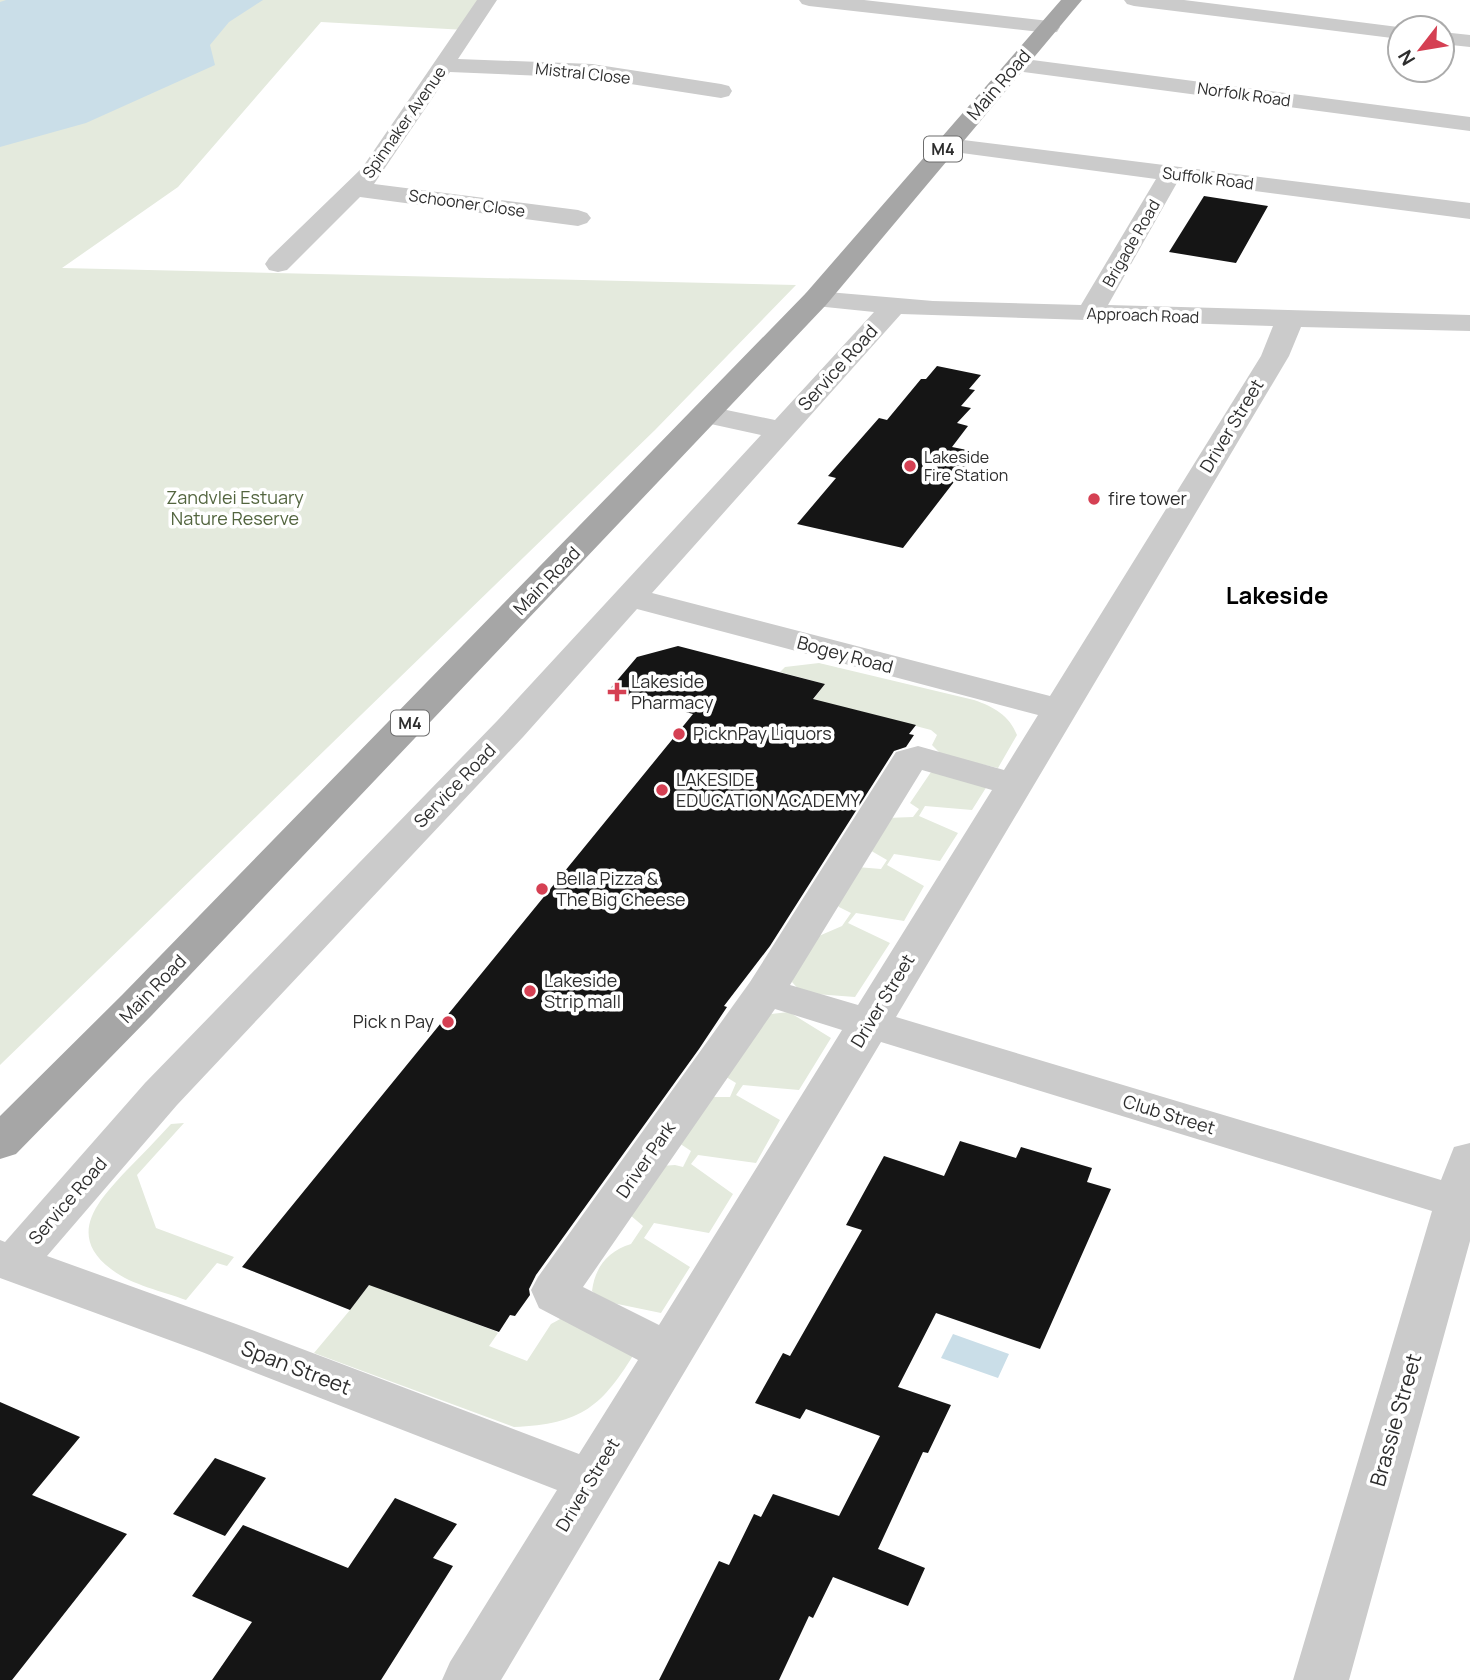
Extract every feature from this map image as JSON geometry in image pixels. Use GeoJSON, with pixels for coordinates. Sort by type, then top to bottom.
{"type":"FeatureCollection","features":[{"type":"Feature","properties":{"kind":"main road","name":"Main Road"},"geometry":{"type":"LineString","coordinates":[[0,1143],[137,1005],[816,299],[1072,0]]}},
{"type":"Feature","properties":{"kind":"street","name":"Spinnaker Avenue"},"geometry":{"type":"LineString","coordinates":[[278,264],[371,173],[487,0]]}},
{"type":"Feature","properties":{"kind":"street"},"geometry":{"type":"LineString","coordinates":[[809,0],[1049,27]]}},
{"type":"Feature","properties":{"kind":"street"},"geometry":{"type":"LineString","coordinates":[[1134,0],[1386,31]]}},
{"type":"Feature","properties":{"kind":"street","name":"Mistral Close"},"geometry":{"type":"LineString","coordinates":[[443,65],[592,71],[721,91]]}},
{"type":"Feature","properties":{"kind":"street","name":"Norfolk Road"},"geometry":{"type":"LineString","coordinates":[[1017,65],[1470,124]]}},
{"type":"Feature","properties":{"kind":"street","name":"Suffolk Road"},"geometry":{"type":"LineString","coordinates":[[947,145],[1470,211]]}},
{"type":"Feature","properties":{"kind":"street","name":"Brigade Road"},"geometry":{"type":"LineString","coordinates":[[1090,313],[1171,173]]}},
{"type":"Feature","properties":{"kind":"street","name":"Schooner Close"},"geometry":{"type":"LineString","coordinates":[[355,189],[578,218]]}},
{"type":"Feature","properties":{"kind":"street","name":"Approach Road"},"geometry":{"type":"LineString","coordinates":[[816,299],[894,306],[1470,323]]}},
{"type":"Feature","properties":{"kind":"street","name":"Service Road"},"geometry":{"type":"LineString","coordinates":[[7,1261],[161,1094],[510,729],[894,306]]}},
{"type":"Feature","properties":{"kind":"street","name":"Driver Street"},"geometry":{"type":"LineString","coordinates":[[470,1680],[1275,355],[1290,319]]}},
{"type":"Feature","properties":{"kind":"street"},"geometry":{"type":"LineString","coordinates":[[707,415],[782,430]]}},
{"type":"Feature","properties":{"kind":"street","name":"Bogey Road"},"geometry":{"type":"LineString","coordinates":[[630,597],[1059,710]]}},
{"type":"Feature","properties":{"kind":"street","name":"Driver Park"},"geometry":{"type":"LineString","coordinates":[[669,1353],[556,1296],[555,1290],[781,997],[909,760],[918,757],[1015,785]]}},
{"type":"Feature","properties":{"kind":"street","name":"Club Street"},"geometry":{"type":"LineString","coordinates":[[781,997],[868,1024],[1466,1189]]}},
{"type":"Feature","properties":{"kind":"street","name":"Brassie Street"},"geometry":{"type":"LineString","coordinates":[[1321,1680],[1466,1189]]}},
{"type":"Feature","properties":{"kind":"street","name":"Span Street"},"geometry":{"type":"LineString","coordinates":[[7,1261],[219,1338],[591,1481]]}},
{"type":"Feature","properties":{"kind":"green space","name":"Zandvlei Estuary Nature Reserve"},"geometry":{"type":"Polygon","coordinates":[[[0,0],[487,0],[466,30],[321,22],[178,187],[62,268],[796,285],[655,430],[0,1065],[0,0]]]}},
{"type":"Feature","properties":{"kind":"green space"},"geometry":{"type":"Polygon","coordinates":[[[819,663],[974,700],[1000,713],[1010,722],[1017,735],[998,768],[942,755],[932,745],[937,735],[931,730],[855,710],[420,1303],[495,1331],[498,1333],[489,1346],[527,1361],[551,1324],[562,1318],[637,1349],[613,1385],[588,1409],[574,1416],[557,1422],[514,1427],[314,1353],[350,1310],[825,684],[780,672],[785,667],[819,663]]]}},
{"type":"Feature","properties":{"kind":"green space"},"geometry":{"type":"Polygon","coordinates":[[[931,772],[989,783],[972,810],[925,806],[919,816],[958,833],[940,861],[894,854],[887,865],[924,886],[904,921],[856,913],[848,923],[890,943],[855,997],[802,993],[792,982],[805,942],[842,926],[851,913],[839,907],[834,900],[857,867],[881,869],[887,860],[868,849],[886,818],[913,817],[919,809],[910,803],[931,772]]]}},
{"type":"Feature","properties":{"kind":"green space"},"geometry":{"type":"Polygon","coordinates":[[[789,1012],[831,1038],[799,1090],[743,1085],[736,1095],[780,1120],[756,1163],[698,1155],[691,1164],[733,1194],[709,1233],[654,1223],[644,1238],[690,1267],[661,1313],[603,1301],[592,1291],[596,1275],[604,1261],[631,1244],[643,1226],[630,1215],[661,1166],[683,1167],[691,1151],[679,1143],[702,1097],[730,1097],[736,1083],[723,1075],[761,1015],[789,1012]]]}},
{"type":"Feature","properties":{"kind":"green space"},"geometry":{"type":"Polygon","coordinates":[[[184,1123],[137,1175],[156,1228],[234,1257],[227,1266],[217,1263],[186,1300],[119,1275],[98,1256],[90,1244],[89,1231],[97,1206],[115,1182],[171,1124],[184,1123]]]}},
{"type":"Feature","properties":{"kind":"water"},"geometry":{"type":"Polygon","coordinates":[[[263,0],[229,22],[210,45],[215,65],[86,123],[0,147],[0,2],[263,0]]]}},
{"type":"Feature","properties":{"kind":"water"},"geometry":{"type":"Polygon","coordinates":[[[953,1334],[1009,1354],[998,1378],[941,1358],[953,1334]]]}},
{"type":"Feature","properties":{"kind":"building"},"geometry":{"type":"Polygon","coordinates":[[[1204,196],[1268,206],[1236,263],[1169,252],[1204,196]]]}},
{"type":"Feature","properties":{"kind":"building","name":"Lakeside Fire Station"},"geometry":{"type":"Polygon","coordinates":[[[937,366],[981,375],[969,389],[975,390],[961,406],[971,408],[957,423],[968,426],[952,447],[977,452],[903,548],[797,524],[836,478],[828,476],[879,418],[887,420],[921,379],[926,379],[937,366]]]}},
{"type":"Feature","properties":{"kind":"building"},"geometry":{"type":"Polygon","coordinates":[[[678,646],[825,684],[813,699],[916,725],[909,734],[914,735],[906,747],[894,751],[770,946],[724,1006],[727,1007],[699,1049],[536,1275],[529,1289],[530,1295],[515,1316],[510,1315],[499,1332],[369,1285],[350,1310],[242,1267],[693,714],[609,690],[637,657],[678,646]]]}},
{"type":"Feature","properties":{"kind":"building"},"geometry":{"type":"Polygon","coordinates":[[[960,1141],[1016,1158],[1021,1147],[1092,1168],[1087,1182],[1111,1189],[1040,1349],[936,1313],[898,1387],[951,1405],[928,1453],[923,1452],[878,1549],[925,1568],[908,1606],[833,1577],[813,1618],[809,1616],[779,1680],[659,1680],[719,1561],[729,1565],[754,1514],[761,1517],[773,1494],[839,1516],[880,1436],[806,1409],[800,1419],[755,1403],[783,1353],[790,1356],[862,1230],[846,1225],[884,1156],[944,1176],[960,1141]]]}},
{"type":"Feature","properties":{"kind":"building"},"geometry":{"type":"Polygon","coordinates":[[[0,1402],[80,1437],[32,1495],[127,1534],[12,1680],[0,1680],[0,1402]]]}},
{"type":"Feature","properties":{"kind":"building"},"geometry":{"type":"Polygon","coordinates":[[[215,1458],[266,1478],[225,1536],[173,1514],[215,1458]]]}},
{"type":"Feature","properties":{"kind":"building"},"geometry":{"type":"Polygon","coordinates":[[[395,1498],[457,1524],[433,1558],[453,1566],[381,1680],[212,1680],[252,1622],[192,1596],[243,1525],[348,1568],[395,1498]]]}},
{"type":"Feature","properties":{"kind":"place","name":"Lakeside Fire Station"},"geometry":{"type":"Point","coordinates":[910,466]}},
{"type":"Feature","properties":{"kind":"place","name":"fire tower"},"geometry":{"type":"Point","coordinates":[1094,499]}},
{"type":"Feature","properties":{"kind":"place","name":"Lakeside Pharmacy"},"geometry":{"type":"Point","coordinates":[617,692]}},
{"type":"Feature","properties":{"kind":"place","name":"PicknPay Liquors"},"geometry":{"type":"Point","coordinates":[679,734]}},
{"type":"Feature","properties":{"kind":"place","name":"LAKESIDE EDUCATION ACADEMY"},"geometry":{"type":"Point","coordinates":[662,790]}},
{"type":"Feature","properties":{"kind":"place","name":"Bella Pizza & The Big Cheese"},"geometry":{"type":"Point","coordinates":[542,889]}},
{"type":"Feature","properties":{"kind":"place","name":"Lakeside Strip mall"},"geometry":{"type":"Point","coordinates":[530,991]}},
{"type":"Feature","properties":{"kind":"place","name":"Pick n Pay"},"geometry":{"type":"Point","coordinates":[448,1022]}},
{"type":"Feature","properties":{"kind":"district","name":"Lakeside"},"geometry":{"type":"Point","coordinates":[1277,596]}}]}
